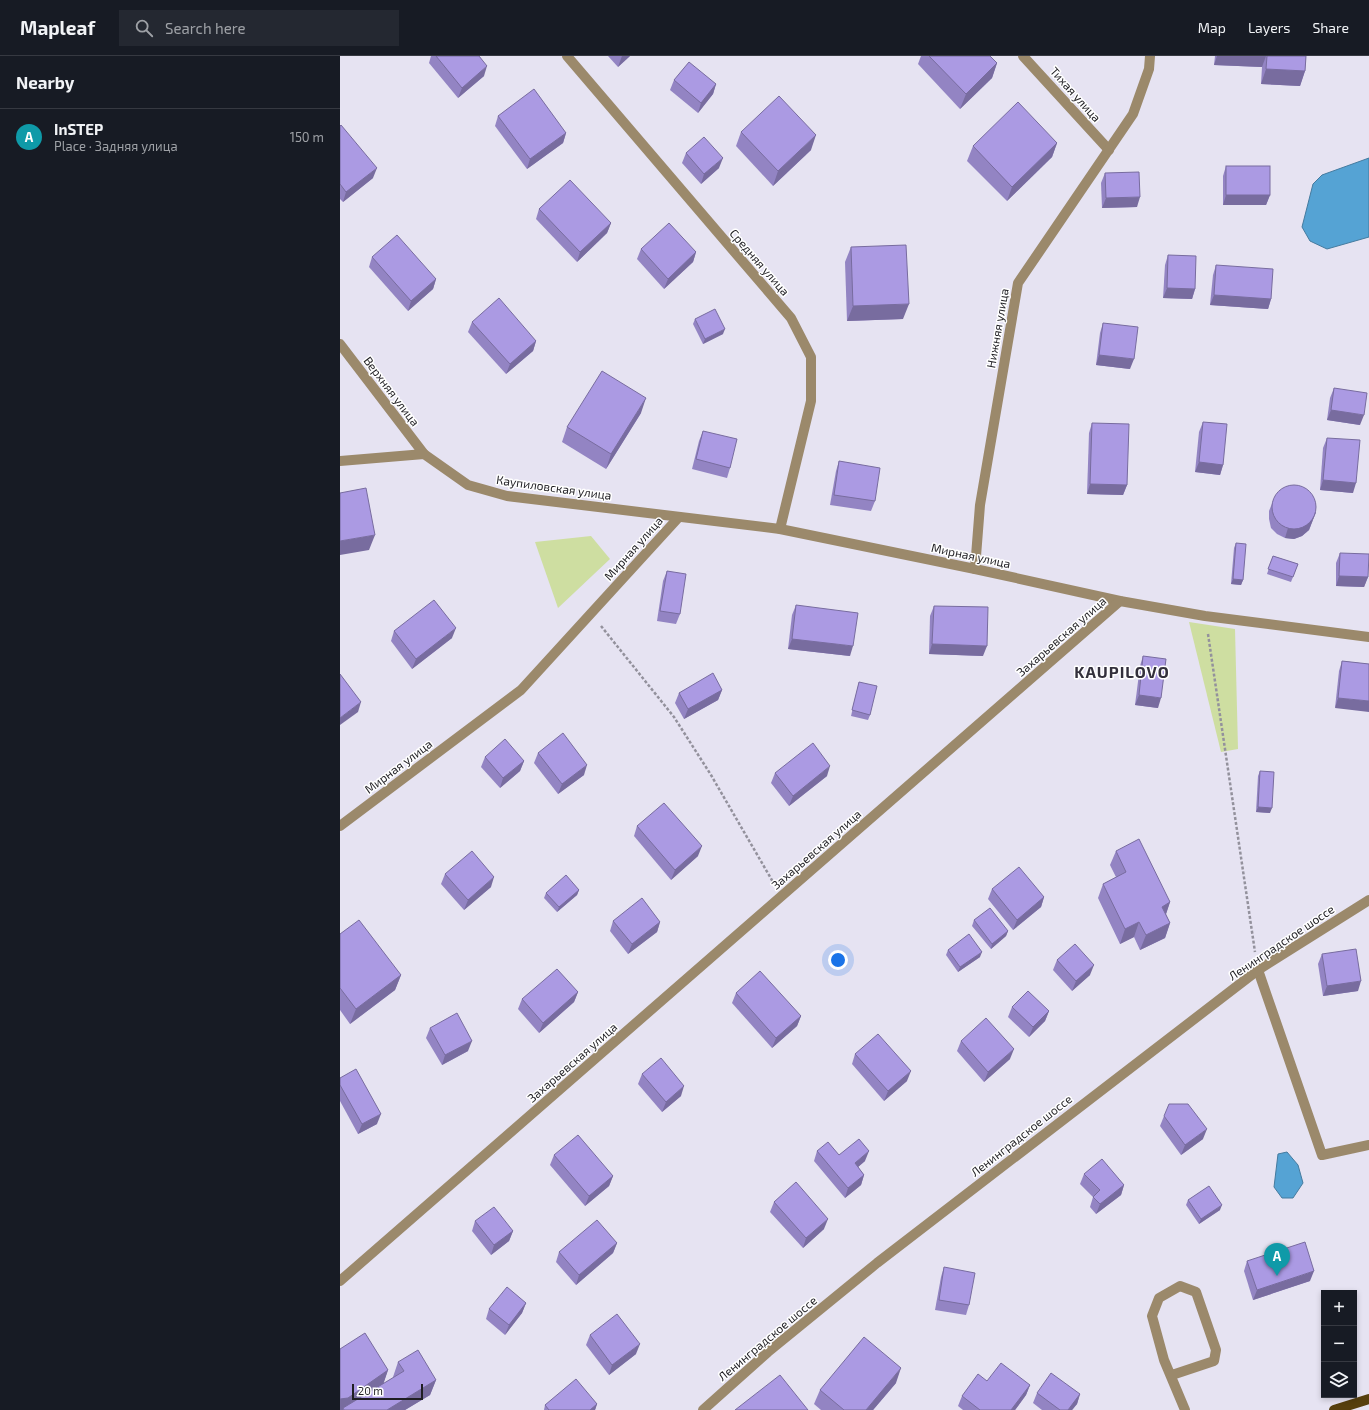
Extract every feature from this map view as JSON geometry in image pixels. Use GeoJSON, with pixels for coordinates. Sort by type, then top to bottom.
{"type":"FeatureCollection","features":[{"type":"Feature","properties":{"kind":"main road"},"geometry":{"type":"LineString","coordinates":[[1334,1410],[1369,1399]]}},
{"type":"Feature","properties":{"kind":"street","name":"Средняя улица"},"geometry":{"type":"LineString","coordinates":[[567,56],[791,318],[811,357],[811,401],[780,529]]}},
{"type":"Feature","properties":{"kind":"street","name":"Тихая улица"},"geometry":{"type":"LineString","coordinates":[[1024,56],[1109,150]]}},
{"type":"Feature","properties":{"kind":"street","name":"Нижняя улица"},"geometry":{"type":"LineString","coordinates":[[975,569],[980,505],[1018,284],[1133,114],[1149,69],[1150,56]]}},
{"type":"Feature","properties":{"kind":"street","name":"Верхняя улица"},"geometry":{"type":"LineString","coordinates":[[340,344],[424,454]]}},
{"type":"Feature","properties":{"kind":"street"},"geometry":{"type":"LineString","coordinates":[[340,461],[424,454]]}},
{"type":"Feature","properties":{"kind":"street","name":"Каупиловская улица"},"geometry":{"type":"LineString","coordinates":[[424,454],[468,485],[507,496],[679,517]]}},
{"type":"Feature","properties":{"kind":"street","name":"Мирная улица"},"geometry":{"type":"LineString","coordinates":[[340,826],[521,690],[679,517],[780,529],[975,569],[1120,601]]}},
{"type":"Feature","properties":{"kind":"street","name":"Захарьевская улица"},"geometry":{"type":"LineString","coordinates":[[340,1281],[1120,601],[1205,616],[1369,637]]}},
{"type":"Feature","properties":{"kind":"street","name":"Ленинградское шоссе"},"geometry":{"type":"LineString","coordinates":[[703,1410],[768,1352],[877,1263],[1258,970],[1369,900]]}},
{"type":"Feature","properties":{"kind":"street"},"geometry":{"type":"LineString","coordinates":[[1258,970],[1322,1155],[1369,1145]]}},
{"type":"Feature","properties":{"kind":"street"},"geometry":{"type":"LineString","coordinates":[[1172,1375],[1214,1361],[1216,1350],[1196,1292],[1180,1286],[1159,1298],[1152,1316],[1164,1360],[1172,1375],[1185,1410]]}},
{"type":"Feature","properties":{"kind":"path"},"geometry":{"type":"LineString","coordinates":[[591,613],[674,717],[711,775],[781,897]]}},
{"type":"Feature","properties":{"kind":"path"},"geometry":{"type":"LineString","coordinates":[[1205,616],[1258,970]]}},
{"type":"Feature","properties":{"kind":"green space"},"geometry":{"type":"Polygon","coordinates":[[[591,536],[610,559],[558,608],[535,542],[591,536]]]}},
{"type":"Feature","properties":{"kind":"green space"},"geometry":{"type":"Polygon","coordinates":[[[1189,622],[1235,629],[1238,749],[1221,752],[1189,622]]]}},
{"type":"Feature","properties":{"kind":"water"},"geometry":{"type":"Polygon","coordinates":[[[1369,158],[1369,237],[1327,249],[1310,241],[1302,227],[1313,184],[1322,175],[1369,158]]]}},
{"type":"Feature","properties":{"kind":"water"},"geometry":{"type":"Polygon","coordinates":[[[1287,1152],[1298,1165],[1303,1183],[1293,1198],[1282,1198],[1274,1187],[1278,1154],[1287,1152]]]}},
{"type":"Feature","properties":{"kind":"building"},"geometry":{"type":"Polygon","coordinates":[[[436,56],[479,56],[487,66],[462,88],[436,56]]]}},
{"type":"Feature","properties":{"kind":"building"},"geometry":{"type":"Polygon","coordinates":[[[929,56],[990,56],[997,63],[966,94],[929,56]]]}},
{"type":"Feature","properties":{"kind":"building"},"geometry":{"type":"Polygon","coordinates":[[[1267,56],[1306,56],[1305,71],[1266,69],[1267,56]]]}},
{"type":"Feature","properties":{"kind":"building"},"geometry":{"type":"Polygon","coordinates":[[[689,62],[716,84],[701,103],[674,80],[689,62]]]}},
{"type":"Feature","properties":{"kind":"building"},"geometry":{"type":"Polygon","coordinates":[[[534,89],[566,133],[530,159],[498,116],[534,89]]]}},
{"type":"Feature","properties":{"kind":"building"},"geometry":{"type":"Polygon","coordinates":[[[779,96],[816,135],[778,171],[741,132],[779,96]]]}},
{"type":"Feature","properties":{"kind":"building"},"geometry":{"type":"Polygon","coordinates":[[[1018,102],[1057,143],[1012,187],[973,146],[1018,102]]]}},
{"type":"Feature","properties":{"kind":"building"},"geometry":{"type":"Polygon","coordinates":[[[341,125],[377,168],[346,192],[340,184],[341,125]]]}},
{"type":"Feature","properties":{"kind":"building"},"geometry":{"type":"Polygon","coordinates":[[[704,137],[723,158],[704,174],[686,153],[704,137]]]}},
{"type":"Feature","properties":{"kind":"building"},"geometry":{"type":"Polygon","coordinates":[[[1226,166],[1270,166],[1270,195],[1226,195],[1226,166]]]}},
{"type":"Feature","properties":{"kind":"building"},"geometry":{"type":"Polygon","coordinates":[[[1139,172],[1140,197],[1106,198],[1105,173],[1139,172]]]}},
{"type":"Feature","properties":{"kind":"building"},"geometry":{"type":"Polygon","coordinates":[[[570,180],[611,223],[580,252],[539,209],[570,180]]]}},
{"type":"Feature","properties":{"kind":"building"},"geometry":{"type":"Polygon","coordinates":[[[669,223],[696,252],[668,279],[641,249],[669,223]]]}},
{"type":"Feature","properties":{"kind":"building"},"geometry":{"type":"Polygon","coordinates":[[[397,235],[436,279],[411,301],[372,257],[397,235]]]}},
{"type":"Feature","properties":{"kind":"building"},"geometry":{"type":"Polygon","coordinates":[[[906,245],[909,304],[853,306],[851,247],[906,245]]]}},
{"type":"Feature","properties":{"kind":"building"},"geometry":{"type":"Polygon","coordinates":[[[1168,255],[1196,256],[1195,289],[1167,288],[1168,255]]]}},
{"type":"Feature","properties":{"kind":"building"},"geometry":{"type":"Polygon","coordinates":[[[1216,265],[1273,269],[1271,299],[1214,295],[1216,265]]]}},
{"type":"Feature","properties":{"kind":"building"},"geometry":{"type":"Polygon","coordinates":[[[499,298],[536,341],[510,364],[472,322],[499,298]]]}},
{"type":"Feature","properties":{"kind":"building"},"geometry":{"type":"Polygon","coordinates":[[[715,309],[725,329],[705,339],[695,319],[715,309]]]}},
{"type":"Feature","properties":{"kind":"building"},"geometry":{"type":"Polygon","coordinates":[[[1103,323],[1138,327],[1134,359],[1099,355],[1103,323]]]}},
{"type":"Feature","properties":{"kind":"building"},"geometry":{"type":"Polygon","coordinates":[[[602,371],[646,398],[611,454],[567,427],[602,371]]]}},
{"type":"Feature","properties":{"kind":"building"},"geometry":{"type":"Polygon","coordinates":[[[1334,388],[1367,393],[1364,415],[1331,410],[1334,388]]]}},
{"type":"Feature","properties":{"kind":"building"},"geometry":{"type":"Polygon","coordinates":[[[1203,422],[1227,424],[1223,465],[1199,462],[1203,422]]]}},
{"type":"Feature","properties":{"kind":"building"},"geometry":{"type":"Polygon","coordinates":[[[1092,423],[1129,424],[1127,485],[1090,484],[1092,423]]]}},
{"type":"Feature","properties":{"kind":"building"},"geometry":{"type":"Polygon","coordinates":[[[703,431],[737,439],[730,468],[696,459],[703,431]]]}},
{"type":"Feature","properties":{"kind":"building"},"geometry":{"type":"Polygon","coordinates":[[[1327,438],[1360,440],[1356,483],[1323,480],[1327,438]]]}},
{"type":"Feature","properties":{"kind":"building"},"geometry":{"type":"Polygon","coordinates":[[[839,461],[880,468],[875,501],[834,495],[839,461]]]}},
{"type":"Feature","properties":{"kind":"building"},"geometry":{"type":"Polygon","coordinates":[[[1290,485],[1298,485],[1310,491],[1316,503],[1316,511],[1310,523],[1298,529],[1290,529],[1278,523],[1272,511],[1272,503],[1278,491],[1290,485]]]}},
{"type":"Feature","properties":{"kind":"building"},"geometry":{"type":"Polygon","coordinates":[[[366,488],[375,535],[340,541],[340,493],[366,488]]]}},
{"type":"Feature","properties":{"kind":"building"},"geometry":{"type":"Polygon","coordinates":[[[1236,543],[1246,544],[1243,580],[1233,579],[1236,543]]]}},
{"type":"Feature","properties":{"kind":"building"},"geometry":{"type":"Polygon","coordinates":[[[1340,553],[1369,554],[1368,577],[1339,576],[1340,553]]]}},
{"type":"Feature","properties":{"kind":"building"},"geometry":{"type":"Polygon","coordinates":[[[1273,556],[1298,564],[1293,577],[1268,569],[1273,556]]]}},
{"type":"Feature","properties":{"kind":"building"},"geometry":{"type":"Polygon","coordinates":[[[667,571],[686,574],[680,614],[660,611],[667,571]]]}},
{"type":"Feature","properties":{"kind":"building"},"geometry":{"type":"Polygon","coordinates":[[[434,600],[456,628],[416,659],[394,631],[434,600]]]}},
{"type":"Feature","properties":{"kind":"building"},"geometry":{"type":"Polygon","coordinates":[[[796,605],[858,613],[853,646],[792,639],[796,605]]]}},
{"type":"Feature","properties":{"kind":"building"},"geometry":{"type":"Polygon","coordinates":[[[934,606],[988,607],[987,646],[932,644],[934,606]]]}},
{"type":"Feature","properties":{"kind":"building"},"geometry":{"type":"Polygon","coordinates":[[[1143,656],[1166,659],[1161,698],[1139,695],[1143,656]]]}},
{"type":"Feature","properties":{"kind":"building"},"geometry":{"type":"Polygon","coordinates":[[[1342,661],[1369,664],[1369,701],[1338,698],[1342,661]]]}},
{"type":"Feature","properties":{"kind":"building"},"geometry":{"type":"Polygon","coordinates":[[[713,673],[722,690],[688,709],[679,693],[713,673]]]}},
{"type":"Feature","properties":{"kind":"building"},"geometry":{"type":"Polygon","coordinates":[[[340,674],[361,702],[340,718],[340,674]]]}},
{"type":"Feature","properties":{"kind":"building"},"geometry":{"type":"Polygon","coordinates":[[[859,682],[877,686],[870,715],[852,710],[859,682]]]}},
{"type":"Feature","properties":{"kind":"building"},"geometry":{"type":"Polygon","coordinates":[[[563,733],[587,765],[562,784],[538,753],[563,733]]]}},
{"type":"Feature","properties":{"kind":"building"},"geometry":{"type":"Polygon","coordinates":[[[505,739],[524,761],[503,778],[485,757],[505,739]]]}},
{"type":"Feature","properties":{"kind":"building"},"geometry":{"type":"Polygon","coordinates":[[[813,743],[830,766],[793,796],[775,773],[813,743]]]}},
{"type":"Feature","properties":{"kind":"building"},"geometry":{"type":"Polygon","coordinates":[[[1260,771],[1274,772],[1272,808],[1258,807],[1260,771]]]}},
{"type":"Feature","properties":{"kind":"building"},"geometry":{"type":"Polygon","coordinates":[[[664,803],[702,846],[675,870],[637,826],[664,803]]]}},
{"type":"Feature","properties":{"kind":"building"},"geometry":{"type":"Polygon","coordinates":[[[1139,839],[1170,902],[1162,907],[1170,923],[1146,935],[1139,922],[1125,929],[1103,884],[1126,872],[1116,851],[1139,839]]]}},
{"type":"Feature","properties":{"kind":"building"},"geometry":{"type":"Polygon","coordinates":[[[472,851],[494,877],[468,900],[445,874],[472,851]]]}},
{"type":"Feature","properties":{"kind":"building"},"geometry":{"type":"Polygon","coordinates":[[[1019,867],[1044,897],[1017,920],[992,889],[1019,867]]]}},
{"type":"Feature","properties":{"kind":"building"},"geometry":{"type":"Polygon","coordinates":[[[566,875],[579,890],[559,907],[546,893],[566,875]]]}},
{"type":"Feature","properties":{"kind":"building"},"geometry":{"type":"Polygon","coordinates":[[[642,898],[660,922],[632,944],[613,921],[642,898]]]}},
{"type":"Feature","properties":{"kind":"building"},"geometry":{"type":"Polygon","coordinates":[[[990,908],[1008,931],[992,944],[974,920],[990,908]]]}},
{"type":"Feature","properties":{"kind":"building"},"geometry":{"type":"Polygon","coordinates":[[[359,920],[401,975],[356,1009],[340,988],[340,934],[359,920]]]}},
{"type":"Feature","properties":{"kind":"building"},"geometry":{"type":"Polygon","coordinates":[[[969,934],[982,952],[960,967],[948,950],[969,934]]]}},
{"type":"Feature","properties":{"kind":"building"},"geometry":{"type":"Polygon","coordinates":[[[1075,944],[1094,965],[1076,981],[1057,960],[1075,944]]]}},
{"type":"Feature","properties":{"kind":"building"},"geometry":{"type":"Polygon","coordinates":[[[1356,949],[1361,981],[1327,986],[1322,954],[1356,949]]]}},
{"type":"Feature","properties":{"kind":"building"},"geometry":{"type":"Polygon","coordinates":[[[557,969],[578,992],[543,1023],[522,999],[557,969]]]}},
{"type":"Feature","properties":{"kind":"building"},"geometry":{"type":"Polygon","coordinates":[[[760,971],[801,1016],[776,1038],[736,993],[760,971]]]}},
{"type":"Feature","properties":{"kind":"building"},"geometry":{"type":"Polygon","coordinates":[[[1028,991],[1049,1011],[1033,1027],[1012,1007],[1028,991]]]}},
{"type":"Feature","properties":{"kind":"building"},"geometry":{"type":"Polygon","coordinates":[[[457,1013],[472,1041],[445,1055],[430,1028],[457,1013]]]}},
{"type":"Feature","properties":{"kind":"building"},"geometry":{"type":"Polygon","coordinates":[[[986,1018],[1014,1049],[988,1072],[961,1041],[986,1018]]]}},
{"type":"Feature","properties":{"kind":"building"},"geometry":{"type":"Polygon","coordinates":[[[878,1034],[911,1071],[888,1091],[855,1054],[878,1034]]]}},
{"type":"Feature","properties":{"kind":"building"},"geometry":{"type":"Polygon","coordinates":[[[661,1058],[684,1086],[666,1102],[642,1074],[661,1058]]]}},
{"type":"Feature","properties":{"kind":"building"},"geometry":{"type":"Polygon","coordinates":[[[356,1069],[381,1114],[362,1124],[340,1085],[340,1078],[356,1069]]]}},
{"type":"Feature","properties":{"kind":"building"},"geometry":{"type":"Polygon","coordinates":[[[1169,1104],[1188,1104],[1207,1129],[1185,1145],[1164,1116],[1169,1104]]]}},
{"type":"Feature","properties":{"kind":"building"},"geometry":{"type":"Polygon","coordinates":[[[578,1135],[613,1176],[589,1196],[554,1155],[578,1135]]]}},
{"type":"Feature","properties":{"kind":"building"},"geometry":{"type":"Polygon","coordinates":[[[859,1139],[869,1151],[855,1163],[864,1175],[848,1188],[817,1151],[828,1142],[839,1155],[859,1139]]]}},
{"type":"Feature","properties":{"kind":"building"},"geometry":{"type":"Polygon","coordinates":[[[1102,1159],[1124,1185],[1100,1204],[1093,1197],[1100,1190],[1084,1174],[1102,1159]]]}},
{"type":"Feature","properties":{"kind":"building"},"geometry":{"type":"Polygon","coordinates":[[[796,1182],[828,1219],[806,1238],[774,1202],[796,1182]]]}},
{"type":"Feature","properties":{"kind":"building"},"geometry":{"type":"Polygon","coordinates":[[[1209,1186],[1222,1205],[1201,1219],[1188,1200],[1209,1186]]]}},
{"type":"Feature","properties":{"kind":"building"},"geometry":{"type":"Polygon","coordinates":[[[494,1207],[513,1231],[494,1245],[475,1221],[494,1207]]]}},
{"type":"Feature","properties":{"kind":"building"},"geometry":{"type":"Polygon","coordinates":[[[597,1220],[617,1243],[579,1275],[559,1252],[597,1220]]]}},
{"type":"Feature","properties":{"kind":"building"},"geometry":{"type":"Polygon","coordinates":[[[1305,1242],[1314,1271],[1257,1290],[1247,1261],[1305,1242]]]}},
{"type":"Feature","properties":{"kind":"building"},"geometry":{"type":"Polygon","coordinates":[[[944,1267],[975,1273],[969,1305],[939,1300],[944,1267]]]}},
{"type":"Feature","properties":{"kind":"building"},"geometry":{"type":"Polygon","coordinates":[[[507,1287],[526,1303],[509,1325],[489,1309],[507,1287]]]}},
{"type":"Feature","properties":{"kind":"building"},"geometry":{"type":"Polygon","coordinates":[[[617,1314],[640,1344],[612,1365],[590,1335],[617,1314]]]}},
{"type":"Feature","properties":{"kind":"building"},"geometry":{"type":"Polygon","coordinates":[[[365,1333],[388,1370],[348,1398],[340,1399],[340,1349],[365,1333]]]}},
{"type":"Feature","properties":{"kind":"building"},"geometry":{"type":"Polygon","coordinates":[[[864,1337],[901,1368],[866,1410],[844,1410],[820,1390],[864,1337]]]}},
{"type":"Feature","properties":{"kind":"building"},"geometry":{"type":"Polygon","coordinates":[[[418,1350],[436,1380],[387,1410],[344,1410],[343,1408],[404,1371],[398,1362],[418,1350]]]}},
{"type":"Feature","properties":{"kind":"building"},"geometry":{"type":"Polygon","coordinates":[[[1001,1363],[1030,1385],[1011,1410],[980,1410],[962,1396],[978,1374],[987,1381],[1001,1363]]]}},
{"type":"Feature","properties":{"kind":"building"},"geometry":{"type":"Polygon","coordinates":[[[1051,1373],[1080,1394],[1068,1410],[1060,1410],[1037,1393],[1051,1373]]]}},
{"type":"Feature","properties":{"kind":"building"},"geometry":{"type":"Polygon","coordinates":[[[780,1375],[808,1410],[735,1410],[780,1375]]]}},
{"type":"Feature","properties":{"kind":"building"},"geometry":{"type":"Polygon","coordinates":[[[576,1379],[597,1404],[590,1410],[549,1410],[545,1405],[576,1379]]]}},
{"type":"Feature","properties":{"kind":"place","name":"InSTEP"},"geometry":{"type":"Point","coordinates":[1277,1276]}},
{"type":"Feature","properties":{"kind":"district","name":"KAUPILOVO"},"geometry":{"type":"Point","coordinates":[1122,671]}}]}
